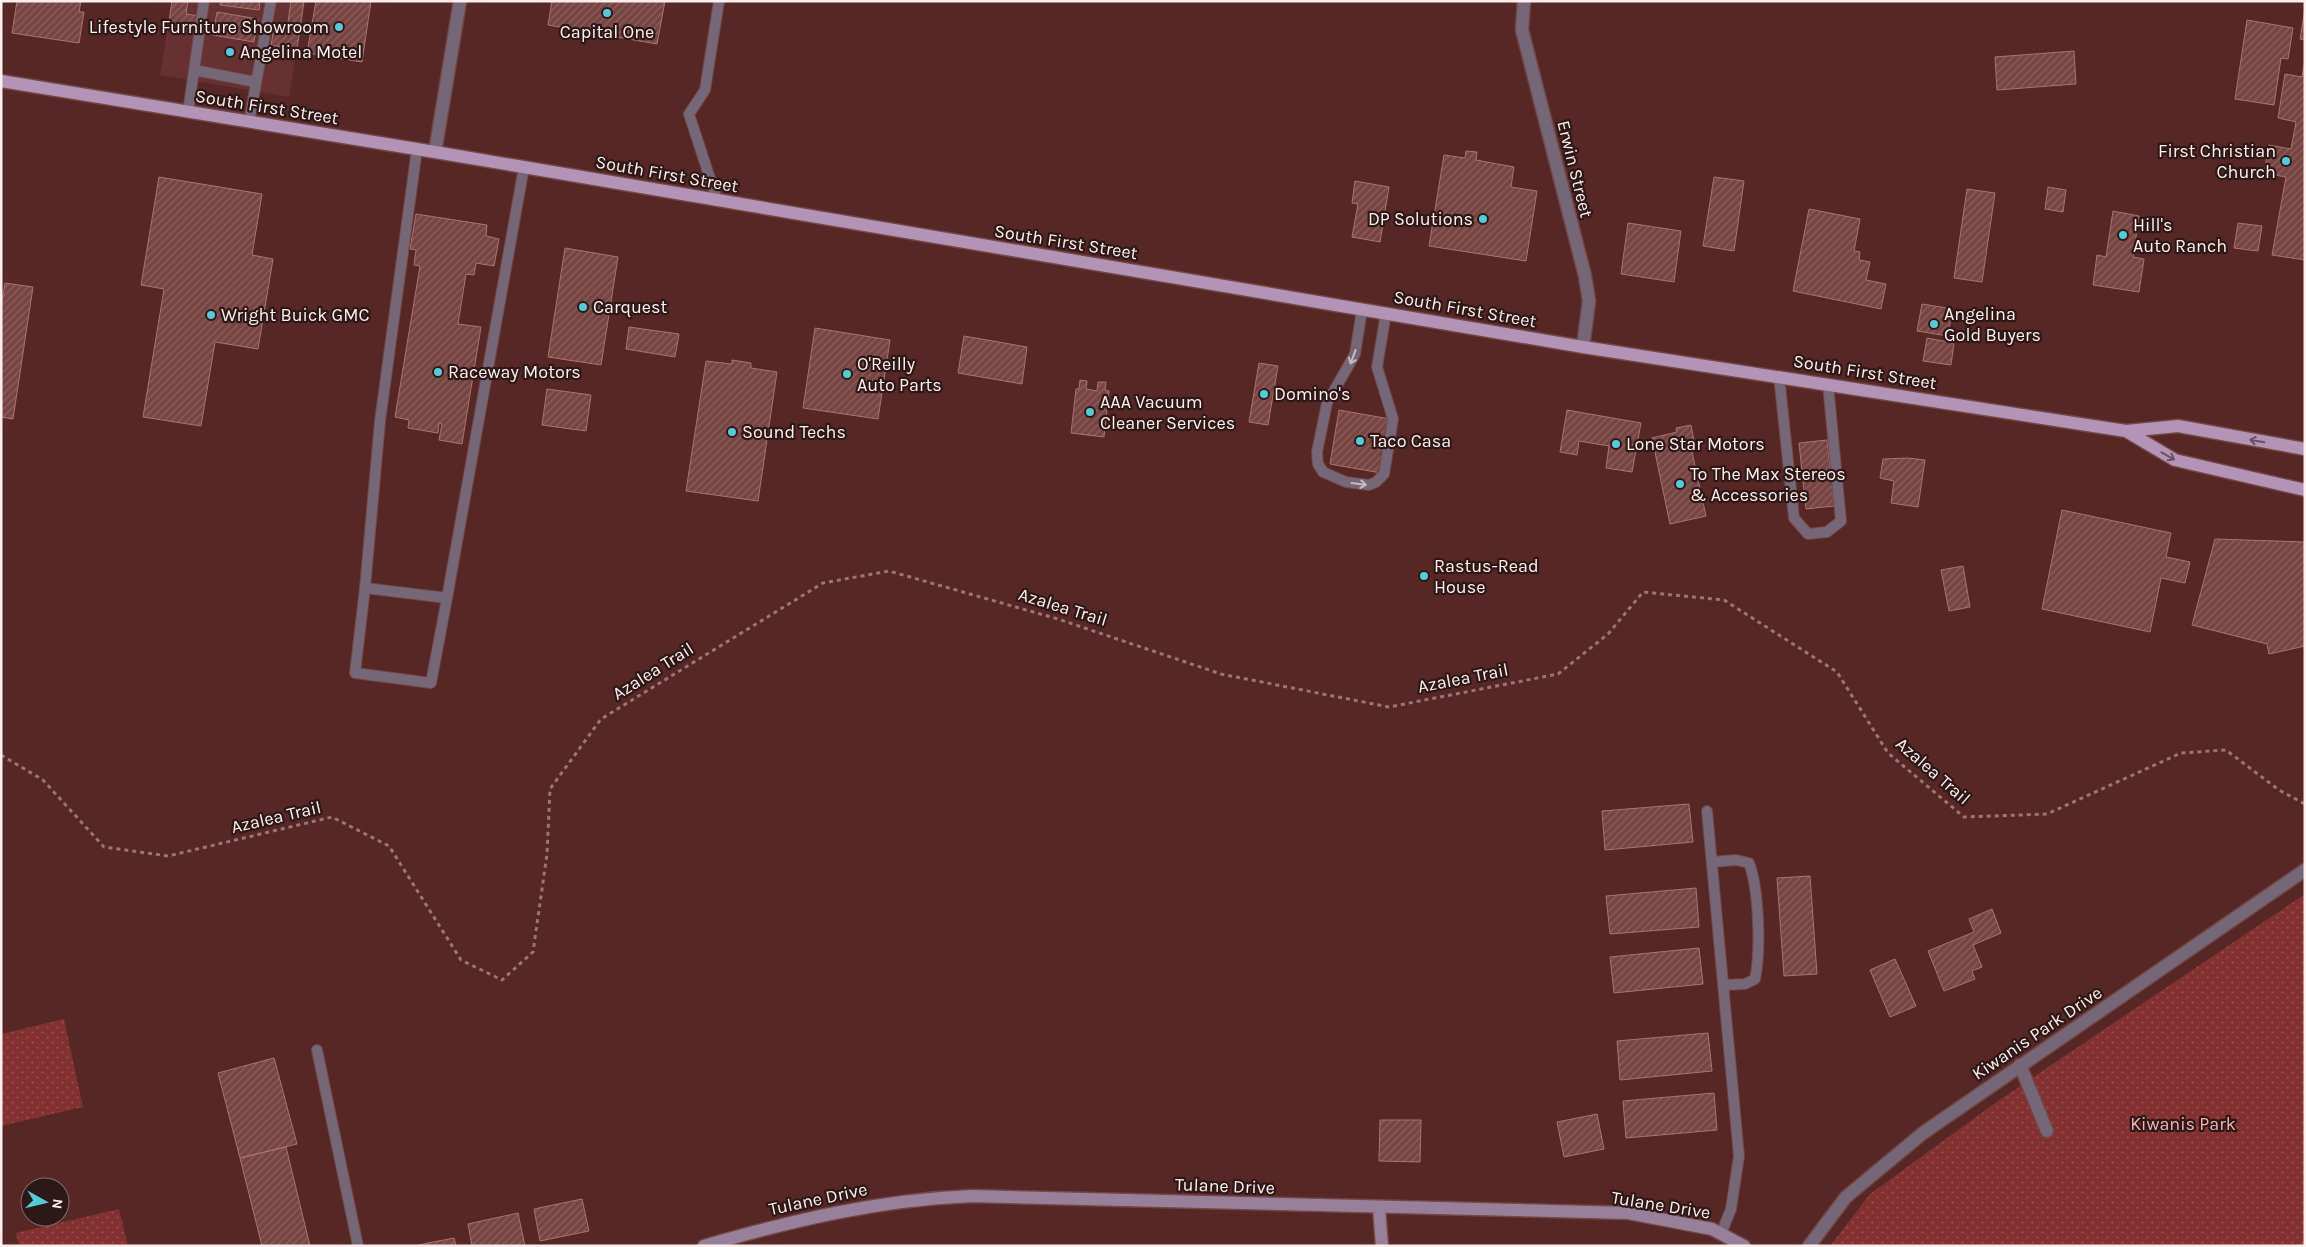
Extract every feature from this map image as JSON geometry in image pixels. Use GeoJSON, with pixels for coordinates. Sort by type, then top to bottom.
{"type":"FeatureCollection","features":[{"type":"Feature","properties":{"kind":"main road","name":"South First Street"},"geometry":{"type":"LineString","coordinates":[[1,81],[435,152],[1583,347],[1779,376],[2126,432],[2178,426],[2305,449]]}},
{"type":"Feature","properties":{"kind":"main road","name":"South First Street"},"geometry":{"type":"LineString","coordinates":[[2126,432],[2175,460],[2305,490]]}},
{"type":"Feature","properties":{"kind":"street"},"geometry":{"type":"LineString","coordinates":[[435,152],[460,1]]}},
{"type":"Feature","properties":{"kind":"street","name":"Erwin Street"},"geometry":{"type":"LineString","coordinates":[[1524,1],[1522,30],[1585,276],[1588,301],[1583,347]]}},
{"type":"Feature","properties":{"kind":"street","name":"Kiwanis Park Drive"},"geometry":{"type":"LineString","coordinates":[[1809,1246],[1846,1197],[1923,1133],[2305,870]]}},
{"type":"Feature","properties":{"kind":"street"},"geometry":{"type":"LineString","coordinates":[[2020,1065],[2047,1132]]}},
{"type":"Feature","properties":{"kind":"street","name":"Tulane Drive"},"geometry":{"type":"LineString","coordinates":[[704,1246],[830,1212],[926,1198],[972,1196],[1628,1213],[1712,1229],[1744,1246]]}},
{"type":"Feature","properties":{"kind":"street"},"geometry":{"type":"LineString","coordinates":[[1379,1208],[1382,1246]]}},
{"type":"Feature","properties":{"kind":"lane"},"geometry":{"type":"LineString","coordinates":[[188,112],[204,1]]}},
{"type":"Feature","properties":{"kind":"lane"},"geometry":{"type":"LineString","coordinates":[[249,122],[270,1]]}},
{"type":"Feature","properties":{"kind":"lane"},"geometry":{"type":"LineString","coordinates":[[717,200],[689,114],[705,90],[719,1]]}},
{"type":"Feature","properties":{"kind":"lane"},"geometry":{"type":"LineString","coordinates":[[194,70],[256,82]]}},
{"type":"Feature","properties":{"kind":"lane"},"geometry":{"type":"LineString","coordinates":[[417,149],[380,421],[365,588],[355,673],[431,683],[524,167]]}},
{"type":"Feature","properties":{"kind":"lane"},"geometry":{"type":"LineString","coordinates":[[1362,310],[1355,354],[1327,403],[1318,452],[1318,464],[1323,472],[1346,482],[1369,485],[1376,482],[1384,474],[1393,419],[1377,367],[1386,313]]}},
{"type":"Feature","properties":{"kind":"lane"},"geometry":{"type":"LineString","coordinates":[[1779,376],[1794,518],[1808,534],[1827,532],[1841,521],[1828,384]]}},
{"type":"Feature","properties":{"kind":"lane"},"geometry":{"type":"LineString","coordinates":[[365,588],[447,598]]}},
{"type":"Feature","properties":{"kind":"lane"},"geometry":{"type":"LineString","coordinates":[[1707,811],[1739,1156],[1731,1209],[1721,1234]]}},
{"type":"Feature","properties":{"kind":"lane"},"geometry":{"type":"LineString","coordinates":[[1712,862],[1736,860],[1749,863],[1754,877],[1759,962],[1755,978],[1745,984],[1723,985]]}},
{"type":"Feature","properties":{"kind":"lane"},"geometry":{"type":"LineString","coordinates":[[316,1050],[358,1246]]}},
{"type":"Feature","properties":{"kind":"path","name":"Azalea Trail"},"geometry":{"type":"LineString","coordinates":[[1,755],[43,780],[104,847],[168,856],[332,818],[389,846],[461,960],[502,980],[533,952],[547,854],[550,789],[601,720],[822,583],[889,571],[1058,618],[1221,674],[1389,707],[1558,674],[1608,634],[1643,592],[1724,600],[1838,672],[1888,753],[1964,817],[2047,814],[2181,753],[2226,750],[2279,790],[2305,804]]}},
{"type":"Feature","properties":{"kind":"shaded area","name":"Angelina Motel"},"geometry":{"type":"Polygon","coordinates":[[[172,1],[305,1],[289,97],[160,75],[172,1]]]}},
{"type":"Feature","properties":{"kind":"green space","name":"Kiwanis Park"},"geometry":{"type":"Polygon","coordinates":[[[2305,894],[2305,1246],[1830,1246],[1870,1194],[1998,1101],[2305,894]]]}},
{"type":"Feature","properties":{"kind":"green space"},"geometry":{"type":"Polygon","coordinates":[[[64,1019],[83,1107],[1,1126],[1,1034],[64,1019]]]}},
{"type":"Feature","properties":{"kind":"green space"},"geometry":{"type":"Polygon","coordinates":[[[119,1209],[128,1246],[19,1246],[16,1233],[42,1227],[70,1227],[70,1220],[119,1209]]]}},
{"type":"Feature","properties":{"kind":"building"},"geometry":{"type":"Polygon","coordinates":[[[17,1],[81,1],[79,12],[84,12],[79,43],[12,33],[17,1]]]}},
{"type":"Feature","properties":{"kind":"building"},"geometry":{"type":"Polygon","coordinates":[[[172,1],[188,1],[186,14],[199,16],[196,33],[168,29],[172,1]]]}},
{"type":"Feature","properties":{"kind":"building"},"geometry":{"type":"Polygon","coordinates":[[[221,1],[260,1],[259,10],[220,5],[221,1]]]}},
{"type":"Feature","properties":{"kind":"building"},"geometry":{"type":"Polygon","coordinates":[[[291,1],[304,1],[297,49],[271,45],[274,28],[287,30],[291,1]]]}},
{"type":"Feature","properties":{"kind":"building","name":"Lifestyle Furniture Showroom"},"geometry":{"type":"Polygon","coordinates":[[[316,1],[371,1],[362,62],[307,53],[316,1]]]}},
{"type":"Feature","properties":{"kind":"building","name":"Capital One"},"geometry":{"type":"Polygon","coordinates":[[[552,1],[665,1],[657,44],[548,25],[552,1]]]}},
{"type":"Feature","properties":{"kind":"building"},"geometry":{"type":"Polygon","coordinates":[[[2305,9],[2305,40],[2300,39],[2305,9]]]}},
{"type":"Feature","properties":{"kind":"building"},"geometry":{"type":"Polygon","coordinates":[[[217,12],[258,19],[254,42],[213,35],[217,12]]]}},
{"type":"Feature","properties":{"kind":"building","name":"First Christian Church"},"geometry":{"type":"Polygon","coordinates":[[[2247,20],[2293,28],[2288,59],[2281,58],[2274,105],[2235,99],[2247,20]]]}},
{"type":"Feature","properties":{"kind":"building"},"geometry":{"type":"Polygon","coordinates":[[[2074,51],[2076,84],[1997,90],[1995,57],[2074,51]]]}},
{"type":"Feature","properties":{"kind":"building","name":"First Christian Church"},"geometry":{"type":"Polygon","coordinates":[[[2305,60],[2305,260],[2272,255],[2286,177],[2264,173],[2269,145],[2291,149],[2296,122],[2278,118],[2285,74],[2302,77],[2305,60]]]}},
{"type":"Feature","properties":{"kind":"building","name":"DP Solutions"},"geometry":{"type":"Polygon","coordinates":[[[1466,151],[1477,152],[1476,160],[1514,167],[1511,187],[1537,191],[1526,261],[1429,246],[1444,155],[1465,158],[1466,151]]]}},
{"type":"Feature","properties":{"kind":"building","name":"Wright Buick GMC"},"geometry":{"type":"Polygon","coordinates":[[[159,177],[262,194],[252,255],[273,259],[258,349],[215,342],[201,426],[143,417],[164,289],[141,285],[159,177]]]}},
{"type":"Feature","properties":{"kind":"building"},"geometry":{"type":"Polygon","coordinates":[[[1714,177],[1744,181],[1734,251],[1703,246],[1714,177]]]}},
{"type":"Feature","properties":{"kind":"building"},"geometry":{"type":"Polygon","coordinates":[[[1355,181],[1389,187],[1380,242],[1352,237],[1358,204],[1352,203],[1355,181]]]}},
{"type":"Feature","properties":{"kind":"building"},"geometry":{"type":"Polygon","coordinates":[[[2048,187],[2066,190],[2063,212],[2045,209],[2048,187]]]}},
{"type":"Feature","properties":{"kind":"building"},"geometry":{"type":"Polygon","coordinates":[[[1967,189],[1995,193],[1982,282],[1954,278],[1967,189]]]}},
{"type":"Feature","properties":{"kind":"building"},"geometry":{"type":"Polygon","coordinates":[[[1809,209],[1860,219],[1854,251],[1860,252],[1859,260],[1870,262],[1866,280],[1886,284],[1881,309],[1793,291],[1809,209]]]}},
{"type":"Feature","properties":{"kind":"building","name":"Hill's Auto Ranch"},"geometry":{"type":"Polygon","coordinates":[[[2113,211],[2139,216],[2133,257],[2144,259],[2139,292],[2093,285],[2097,255],[2106,257],[2113,211]]]}},
{"type":"Feature","properties":{"kind":"building","name":"Raceway Motors"},"geometry":{"type":"Polygon","coordinates":[[[416,214],[487,225],[486,236],[499,239],[494,266],[476,263],[474,275],[466,274],[458,324],[481,327],[462,444],[439,440],[442,424],[439,423],[438,433],[408,428],[409,420],[395,417],[420,266],[414,265],[416,250],[410,249],[416,214]]]}},
{"type":"Feature","properties":{"kind":"building"},"geometry":{"type":"Polygon","coordinates":[[[1628,223],[1681,231],[1674,282],[1621,274],[1628,223]]]}},
{"type":"Feature","properties":{"kind":"building"},"geometry":{"type":"Polygon","coordinates":[[[2238,223],[2262,226],[2258,251],[2234,248],[2238,223]]]}},
{"type":"Feature","properties":{"kind":"building","name":"Carquest"},"geometry":{"type":"Polygon","coordinates":[[[565,248],[618,257],[601,365],[548,357],[565,248]]]}},
{"type":"Feature","properties":{"kind":"building"},"geometry":{"type":"Polygon","coordinates":[[[5,283],[33,287],[13,419],[1,417],[1,308],[5,283]]]}},
{"type":"Feature","properties":{"kind":"building","name":"Angelina Gold Buyers"},"geometry":{"type":"Polygon","coordinates":[[[1922,304],[1947,308],[1946,316],[1951,317],[1948,336],[1917,331],[1922,304]]]}},
{"type":"Feature","properties":{"kind":"building"},"geometry":{"type":"Polygon","coordinates":[[[629,327],[679,334],[675,357],[626,349],[629,327]]]}},
{"type":"Feature","properties":{"kind":"building","name":"O'Reilly Auto Parts"},"geometry":{"type":"Polygon","coordinates":[[[815,328],[890,340],[878,419],[803,408],[815,328]]]}},
{"type":"Feature","properties":{"kind":"building"},"geometry":{"type":"Polygon","coordinates":[[[964,336],[1027,347],[1022,384],[958,373],[964,336]]]}},
{"type":"Feature","properties":{"kind":"building"},"geometry":{"type":"Polygon","coordinates":[[[1927,338],[1954,343],[1951,365],[1923,361],[1927,338]]]}},
{"type":"Feature","properties":{"kind":"building","name":"Sound Techs"},"geometry":{"type":"Polygon","coordinates":[[[732,360],[751,363],[751,368],[777,372],[758,501],[686,491],[706,361],[732,364],[732,360]]]}},
{"type":"Feature","properties":{"kind":"building","name":"Domino's"},"geometry":{"type":"Polygon","coordinates":[[[1259,363],[1278,366],[1268,425],[1249,422],[1259,363]]]}},
{"type":"Feature","properties":{"kind":"building","name":"AAA Vacuum Cleaner Services"},"geometry":{"type":"Polygon","coordinates":[[[1080,380],[1087,381],[1086,389],[1097,391],[1098,382],[1106,382],[1105,390],[1109,391],[1104,437],[1071,433],[1076,389],[1079,389],[1080,380]]]}},
{"type":"Feature","properties":{"kind":"building"},"geometry":{"type":"Polygon","coordinates":[[[547,389],[591,395],[586,431],[542,425],[547,389]]]}},
{"type":"Feature","properties":{"kind":"building","name":"Taco Casa"},"geometry":{"type":"Polygon","coordinates":[[[1339,410],[1390,419],[1381,473],[1330,464],[1339,410]]]}},
{"type":"Feature","properties":{"kind":"building","name":"Lone Star Motors"},"geometry":{"type":"Polygon","coordinates":[[[1567,410],[1641,423],[1632,472],[1606,468],[1609,446],[1579,441],[1577,455],[1560,452],[1567,410]]]}},
{"type":"Feature","properties":{"kind":"building","name":"To The Max Stereos & Accessories"},"geometry":{"type":"Polygon","coordinates":[[[1691,425],[1696,451],[1692,452],[1706,516],[1670,524],[1652,438],[1677,432],[1676,428],[1691,425]]]}},
{"type":"Feature","properties":{"kind":"building"},"geometry":{"type":"Polygon","coordinates":[[[1827,440],[1831,476],[1836,475],[1837,486],[1832,486],[1834,506],[1806,509],[1799,443],[1827,440]]]}},
{"type":"Feature","properties":{"kind":"building"},"geometry":{"type":"Polygon","coordinates":[[[1908,458],[1925,460],[1918,507],[1891,503],[1894,481],[1880,478],[1883,459],[1908,458]]]}},
{"type":"Feature","properties":{"kind":"building"},"geometry":{"type":"Polygon","coordinates":[[[2062,510],[2171,533],[2166,557],[2190,562],[2185,583],[2161,578],[2150,632],[2042,609],[2062,510]]]}},
{"type":"Feature","properties":{"kind":"building"},"geometry":{"type":"Polygon","coordinates":[[[2215,539],[2304,542],[2305,646],[2269,654],[2267,644],[2192,625],[2215,539]]]}},
{"type":"Feature","properties":{"kind":"building"},"geometry":{"type":"Polygon","coordinates":[[[1963,566],[1970,607],[1949,611],[1941,570],[1963,566]]]}},
{"type":"Feature","properties":{"kind":"building"},"geometry":{"type":"Polygon","coordinates":[[[1689,804],[1693,842],[1605,850],[1602,811],[1689,804]]]}},
{"type":"Feature","properties":{"kind":"building"},"geometry":{"type":"Polygon","coordinates":[[[1810,876],[1817,974],[1784,976],[1777,878],[1810,876]]]}},
{"type":"Feature","properties":{"kind":"building"},"geometry":{"type":"Polygon","coordinates":[[[1696,888],[1699,927],[1610,934],[1606,896],[1696,888]]]}},
{"type":"Feature","properties":{"kind":"building"},"geometry":{"type":"Polygon","coordinates":[[[1992,909],[2001,933],[1973,945],[1982,967],[1972,971],[1975,979],[1944,991],[1928,951],[1974,932],[1969,919],[1992,909]]]}},
{"type":"Feature","properties":{"kind":"building"},"geometry":{"type":"Polygon","coordinates":[[[1699,948],[1703,984],[1614,993],[1610,957],[1699,948]]]}},
{"type":"Feature","properties":{"kind":"building"},"geometry":{"type":"Polygon","coordinates":[[[1895,959],[1916,1006],[1890,1017],[1870,970],[1895,959]]]}},
{"type":"Feature","properties":{"kind":"building"},"geometry":{"type":"Polygon","coordinates":[[[1708,1033],[1712,1071],[1620,1080],[1617,1041],[1708,1033]]]}},
{"type":"Feature","properties":{"kind":"building"},"geometry":{"type":"Polygon","coordinates":[[[274,1058],[297,1144],[240,1158],[218,1073],[274,1058]]]}},
{"type":"Feature","properties":{"kind":"building"},"geometry":{"type":"Polygon","coordinates":[[[1714,1093],[1717,1130],[1626,1138],[1623,1101],[1714,1093]]]}},
{"type":"Feature","properties":{"kind":"building"},"geometry":{"type":"Polygon","coordinates":[[[1597,1114],[1604,1149],[1564,1157],[1557,1122],[1597,1114]]]}},
{"type":"Feature","properties":{"kind":"building"},"geometry":{"type":"Polygon","coordinates":[[[1380,1120],[1421,1120],[1420,1162],[1379,1161],[1380,1120]]]}},
{"type":"Feature","properties":{"kind":"building"},"geometry":{"type":"Polygon","coordinates":[[[286,1147],[310,1246],[262,1246],[240,1158],[286,1147]]]}},
{"type":"Feature","properties":{"kind":"building"},"geometry":{"type":"Polygon","coordinates":[[[582,1199],[589,1231],[540,1241],[534,1209],[582,1199]]]}},
{"type":"Feature","properties":{"kind":"building"},"geometry":{"type":"Polygon","coordinates":[[[518,1213],[525,1246],[472,1246],[468,1224],[518,1213]]]}},
{"type":"Feature","properties":{"kind":"building"},"geometry":{"type":"Polygon","coordinates":[[[454,1238],[456,1246],[413,1246],[454,1238]]]}},
{"type":"Feature","properties":{"kind":"place","name":"Capital One"},"geometry":{"type":"Point","coordinates":[607,13]}},
{"type":"Feature","properties":{"kind":"place","name":"Lifestyle Furniture Showroom"},"geometry":{"type":"Point","coordinates":[339,27]}},
{"type":"Feature","properties":{"kind":"place","name":"Angelina Motel"},"geometry":{"type":"Point","coordinates":[230,52]}},
{"type":"Feature","properties":{"kind":"place","name":"First Christian Church"},"geometry":{"type":"Point","coordinates":[2286,161]}},
{"type":"Feature","properties":{"kind":"place","name":"DP Solutions"},"geometry":{"type":"Point","coordinates":[1483,219]}},
{"type":"Feature","properties":{"kind":"place","name":"Hill's Auto Ranch"},"geometry":{"type":"Point","coordinates":[2123,235]}},
{"type":"Feature","properties":{"kind":"place","name":"Carquest"},"geometry":{"type":"Point","coordinates":[583,307]}},
{"type":"Feature","properties":{"kind":"place","name":"Wright Buick GMC"},"geometry":{"type":"Point","coordinates":[211,315]}},
{"type":"Feature","properties":{"kind":"place","name":"Angelina Gold Buyers"},"geometry":{"type":"Point","coordinates":[1934,324]}},
{"type":"Feature","properties":{"kind":"place","name":"Raceway Motors"},"geometry":{"type":"Point","coordinates":[438,372]}},
{"type":"Feature","properties":{"kind":"place","name":"O'Reilly Auto Parts"},"geometry":{"type":"Point","coordinates":[847,374]}},
{"type":"Feature","properties":{"kind":"place","name":"Domino's"},"geometry":{"type":"Point","coordinates":[1264,394]}},
{"type":"Feature","properties":{"kind":"place","name":"AAA Vacuum Cleaner Services"},"geometry":{"type":"Point","coordinates":[1090,412]}},
{"type":"Feature","properties":{"kind":"place","name":"Sound Techs"},"geometry":{"type":"Point","coordinates":[732,432]}},
{"type":"Feature","properties":{"kind":"place","name":"Taco Casa"},"geometry":{"type":"Point","coordinates":[1360,441]}},
{"type":"Feature","properties":{"kind":"place","name":"Lone Star Motors"},"geometry":{"type":"Point","coordinates":[1616,444]}},
{"type":"Feature","properties":{"kind":"place","name":"To The Max Stereos & Accessories"},"geometry":{"type":"Point","coordinates":[1680,484]}},
{"type":"Feature","properties":{"kind":"place","name":"Rastus-Read House"},"geometry":{"type":"Point","coordinates":[1424,576]}}]}
